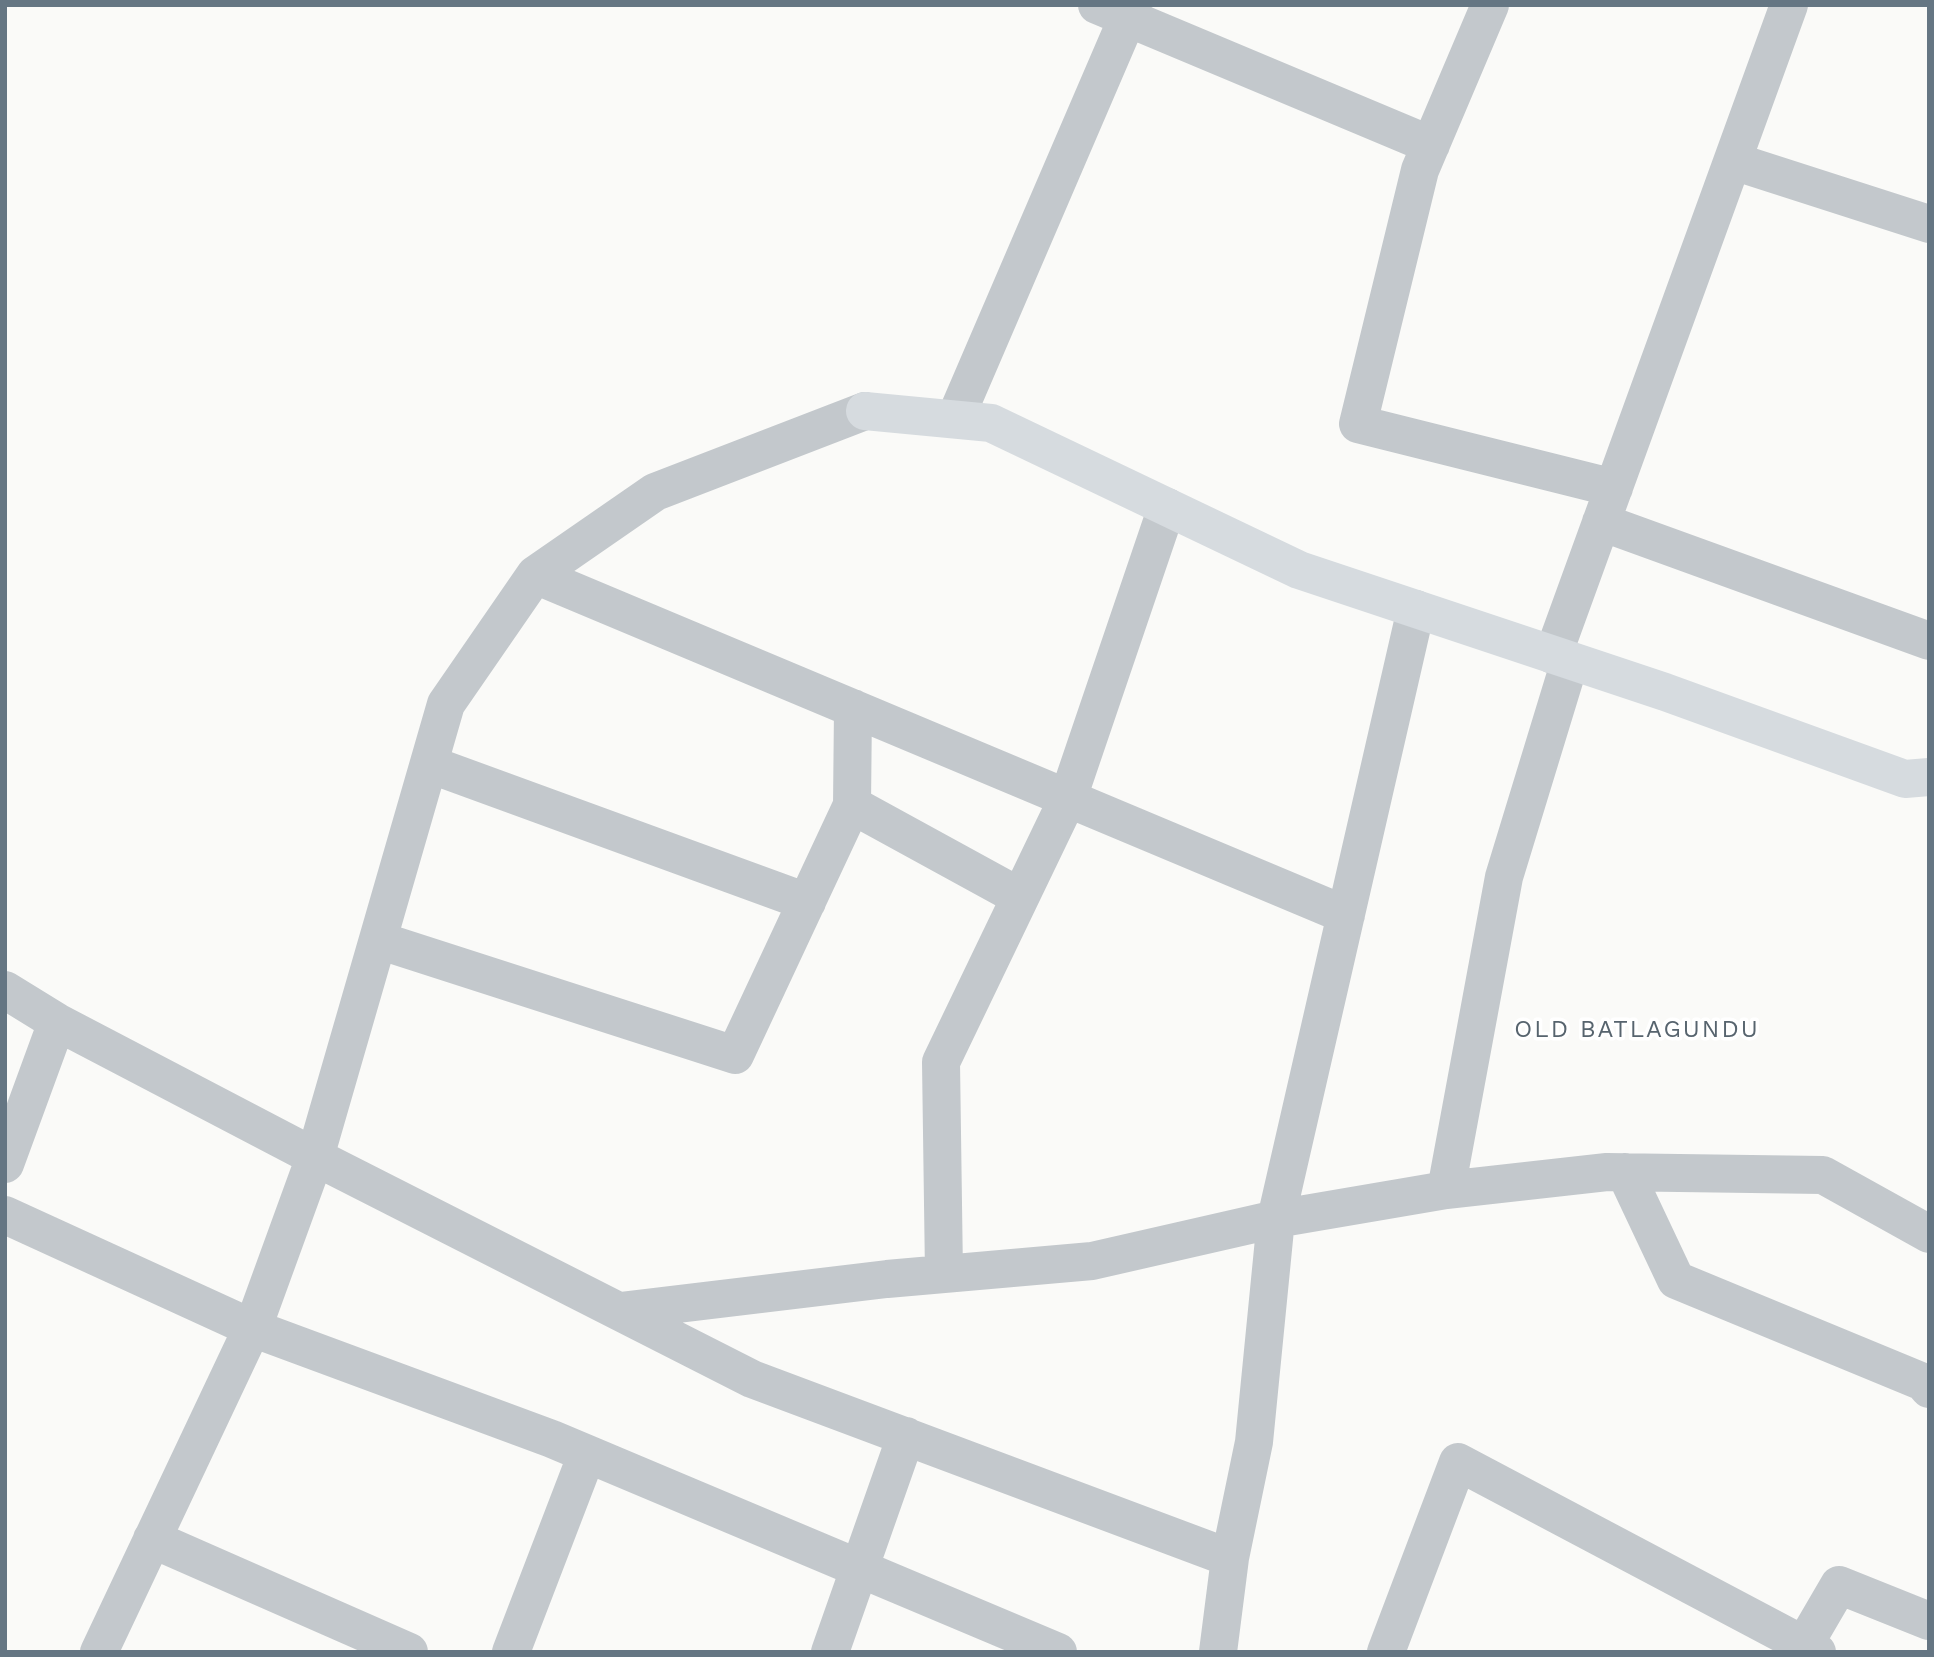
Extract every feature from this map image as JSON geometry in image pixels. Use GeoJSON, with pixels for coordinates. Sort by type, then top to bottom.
{"type":"FeatureCollection","features":[{"type":"Feature","properties":{"kind":"main road"},"geometry":{"type":"LineString","coordinates":[[865,411],[991,423],[1299,570],[1665,692],[1905,779],[1929,777]]}},
{"type":"Feature","properties":{"kind":"street"},"geometry":{"type":"LineString","coordinates":[[1490,5],[1420,170],[1358,424],[1608,505],[1929,640]]}},
{"type":"Feature","properties":{"kind":"street"},"geometry":{"type":"LineString","coordinates":[[1447,1191],[1504,877],[1562,657],[1608,505],[1789,5]]}},
{"type":"Feature","properties":{"kind":"street"},"geometry":{"type":"LineString","coordinates":[[956,419],[1119,10],[1431,145]]}},
{"type":"Feature","properties":{"kind":"street"},"geometry":{"type":"LineString","coordinates":[[1733,161],[1929,224]]}},
{"type":"Feature","properties":{"kind":"street"},"geometry":{"type":"LineString","coordinates":[[100,1652],[252,1328],[315,1157],[446,704],[535,575],[655,492],[865,411]]}},
{"type":"Feature","properties":{"kind":"street"},"geometry":{"type":"LineString","coordinates":[[944,1274],[941,1062],[1068,799],[1167,507]]}},
{"type":"Feature","properties":{"kind":"street"},"geometry":{"type":"LineString","coordinates":[[535,575],[1346,915]]}},
{"type":"Feature","properties":{"kind":"street"},"geometry":{"type":"LineString","coordinates":[[1218,1652],[1230,1558],[1254,1441],[1276,1219],[1416,609]]}},
{"type":"Feature","properties":{"kind":"street"},"geometry":{"type":"LineString","coordinates":[[378,940],[735,1055],[852,805],[853,708]]}},
{"type":"Feature","properties":{"kind":"street"},"geometry":{"type":"LineString","coordinates":[[429,764],[807,902]]}},
{"type":"Feature","properties":{"kind":"street"},"geometry":{"type":"LineString","coordinates":[[852,805],[1020,897]]}},
{"type":"Feature","properties":{"kind":"street"},"geometry":{"type":"LineString","coordinates":[[5,990],[57,1022],[315,1157],[752,1379],[1230,1558]]}},
{"type":"Feature","properties":{"kind":"street"},"geometry":{"type":"LineString","coordinates":[[5,1164],[57,1022]]}},
{"type":"Feature","properties":{"kind":"street"},"geometry":{"type":"LineString","coordinates":[[620,1311],[944,1274],[1092,1261],[1276,1219],[1447,1191],[1607,1172],[1823,1174],[1929,1234]]}},
{"type":"Feature","properties":{"kind":"street"},"geometry":{"type":"LineString","coordinates":[[1625,1172],[1676,1280],[1927,1382]]}},
{"type":"Feature","properties":{"kind":"street"},"geometry":{"type":"LineString","coordinates":[[5,1215],[252,1328],[587,1454],[1058,1652]]}},
{"type":"Feature","properties":{"kind":"street"},"geometry":{"type":"LineString","coordinates":[[830,1652],[906,1436]]}},
{"type":"Feature","properties":{"kind":"street"},"geometry":{"type":"LineString","coordinates":[[511,1652],[587,1454]]}},
{"type":"Feature","properties":{"kind":"street"},"geometry":{"type":"LineString","coordinates":[[1386,1652],[1458,1462],[1811,1648],[1839,1585],[1929,1621]]}},
{"type":"Feature","properties":{"kind":"street"},"geometry":{"type":"LineString","coordinates":[[152,1539],[409,1652]]}},
{"type":"Feature","properties":{"kind":"district","name":"OLD BATLAGUNDU"},"geometry":{"type":"Point","coordinates":[1637,1030]}}]}
